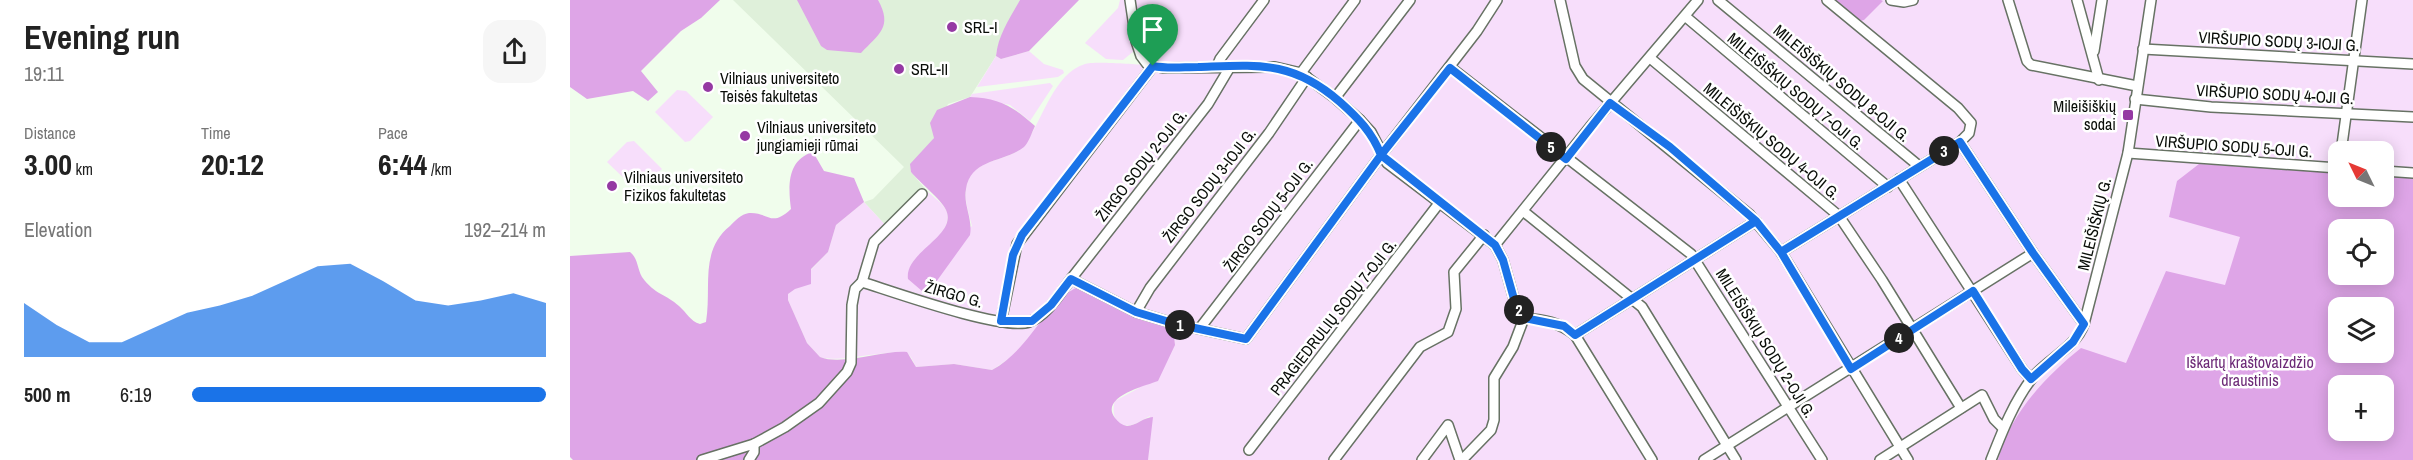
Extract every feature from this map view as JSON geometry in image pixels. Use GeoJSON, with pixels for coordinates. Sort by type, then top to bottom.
{"type":"FeatureCollection","features":[{"type":"Feature","properties":{"kind":"street"},"geometry":{"type":"LineString","coordinates":[[1130,0],[1132,23],[1140,57],[1153,66],[1275,67],[1304,75],[1360,120],[1371,132],[1381,155],[1495,245],[1503,260],[1514,299],[1524,318],[1513,347],[1494,378],[1494,420],[1491,429],[1461,460],[1448,425],[1422,460]]}},
{"type":"Feature","properties":{"kind":"street"},"geometry":{"type":"LineString","coordinates":[[1217,66],[1264,0]]}},
{"type":"Feature","properties":{"kind":"street","name":"ŽIRGO SODŲ 3-IOJI G."},"geometry":{"type":"LineString","coordinates":[[1136,312],[1150,288],[1269,132],[1354,0]]}},
{"type":"Feature","properties":{"kind":"street"},"geometry":{"type":"LineString","coordinates":[[1335,98],[1410,0]]}},
{"type":"Feature","properties":{"kind":"street"},"geometry":{"type":"LineString","coordinates":[[1071,279],[1136,312],[1246,339],[1381,155],[1450,68],[1497,0]]}},
{"type":"Feature","properties":{"kind":"street"},"geometry":{"type":"LineString","coordinates":[[1560,0],[1579,73],[1610,103],[1670,147],[1756,221],[1781,252],[1908,460]]}},
{"type":"Feature","properties":{"kind":"street"},"geometry":{"type":"LineString","coordinates":[[1495,245],[1610,103],[1686,17],[1698,0]]}},
{"type":"Feature","properties":{"kind":"street","name":"MILEIŠIŠKIŲ SODŲ 8-OJI G."},"geometry":{"type":"LineString","coordinates":[[1718,0],[1919,166]]}},
{"type":"Feature","properties":{"kind":"street"},"geometry":{"type":"LineString","coordinates":[[1781,252],[1960,142],[1971,128],[1966,115],[1827,0]]}},
{"type":"Feature","properties":{"kind":"street"},"geometry":{"type":"LineString","coordinates":[[1891,0],[1904,2],[1913,0]]}},
{"type":"Feature","properties":{"kind":"street"},"geometry":{"type":"LineString","coordinates":[[2008,0],[2028,63],[2099,80],[2137,86]]}},
{"type":"Feature","properties":{"kind":"street"},"geometry":{"type":"LineString","coordinates":[[2077,0],[2094,55],[2099,80]]}},
{"type":"Feature","properties":{"kind":"street"},"geometry":{"type":"LineString","coordinates":[[2094,55],[2102,0]]}},
{"type":"Feature","properties":{"kind":"street","name":"MILEIŠIŠKIŲ G."},"geometry":{"type":"LineString","coordinates":[[1991,460],[2003,428],[2031,379],[2073,342],[2084,324],[2128,153],[2151,0]]}},
{"type":"Feature","properties":{"kind":"street"},"geometry":{"type":"LineString","coordinates":[[2342,141],[2362,0]]}},
{"type":"Feature","properties":{"kind":"street","name":"MILEIŠIŠKIŲ SODŲ 7-OJI G."},"geometry":{"type":"LineString","coordinates":[[1686,17],[1888,187]]}},
{"type":"Feature","properties":{"kind":"street","name":"VIRŠUPIO SODŲ 3-IOJI G."},"geometry":{"type":"LineString","coordinates":[[2143,49],[2413,63]]}},
{"type":"Feature","properties":{"kind":"street","name":"MILEIŠIŠKIŲ SODŲ 4-OJI G."},"geometry":{"type":"LineString","coordinates":[[1650,58],[1839,216],[1882,280],[1961,408]]}},
{"type":"Feature","properties":{"kind":"street"},"geometry":{"type":"LineString","coordinates":[[1001,321],[1013,255],[1022,235],[1153,66]]}},
{"type":"Feature","properties":{"kind":"street","name":"ŽIRGO SODŲ 2-OJI G."},"geometry":{"type":"LineString","coordinates":[[1071,279],[1208,104],[1230,67]]}},
{"type":"Feature","properties":{"kind":"street"},"geometry":{"type":"LineString","coordinates":[[1450,68],[1566,159]]}},
{"type":"Feature","properties":{"kind":"street","name":"VIRŠUPIO SODŲ 4-OJI G."},"geometry":{"type":"LineString","coordinates":[[2135,99],[2211,106],[2413,117]]}},
{"type":"Feature","properties":{"kind":"street","name":"ŽIRGO SODŲ 5-OJI G."},"geometry":{"type":"LineString","coordinates":[[1200,328],[1360,120]]}},
{"type":"Feature","properties":{"kind":"street"},"geometry":{"type":"LineString","coordinates":[[1960,142],[2033,253],[2084,324]]}},
{"type":"Feature","properties":{"kind":"street","name":"VIRŠUPIO SODŲ 5-OJI G."},"geometry":{"type":"LineString","coordinates":[[2128,153],[2328,167]]}},
{"type":"Feature","properties":{"kind":"street","name":"MILEIŠIŠKIŲ SODŲ 2-OJI G."},"geometry":{"type":"LineString","coordinates":[[1566,159],[1697,260],[1822,460]]}},
{"type":"Feature","properties":{"kind":"street"},"geometry":{"type":"LineString","coordinates":[[2394,172],[2413,173]]}},
{"type":"Feature","properties":{"kind":"street"},"geometry":{"type":"LineString","coordinates":[[1899,179],[2022,369],[2031,379]]}},
{"type":"Feature","properties":{"kind":"street"},"geometry":{"type":"LineString","coordinates":[[702,460],[754,444],[785,427],[815,406],[847,372],[851,363],[852,305],[855,289],[862,282],[874,242],[922,194]]}},
{"type":"Feature","properties":{"kind":"street","name":"PRAGIEDRULIŲ SODŲ 7-OJI G."},"geometry":{"type":"LineString","coordinates":[[1249,450],[1440,202]]}},
{"type":"Feature","properties":{"kind":"street"},"geometry":{"type":"LineString","coordinates":[[1523,211],[1642,307],[1736,460]]}},
{"type":"Feature","properties":{"kind":"street"},"geometry":{"type":"LineString","coordinates":[[1575,335],[1756,221]]}},
{"type":"Feature","properties":{"kind":"street"},"geometry":{"type":"LineString","coordinates":[[1334,460],[1420,347],[1448,332],[1456,309],[1454,272],[1484,235]]}},
{"type":"Feature","properties":{"kind":"street"},"geometry":{"type":"LineString","coordinates":[[1704,460],[2033,253]]}},
{"type":"Feature","properties":{"kind":"street","name":"ŽIRGO G."},"geometry":{"type":"LineString","coordinates":[[862,282],[960,314],[1001,321],[1032,321],[1051,305],[1071,279]]}},
{"type":"Feature","properties":{"kind":"street"},"geometry":{"type":"LineString","coordinates":[[1524,318],[1557,324],[1575,335],[1652,460]]}},
{"type":"Feature","properties":{"kind":"street"},"geometry":{"type":"LineString","coordinates":[[1880,460],[1985,395],[1994,419],[2003,428]]}},
{"type":"Feature","properties":{"kind":"street"},"geometry":{"type":"LineString","coordinates":[[749,460],[754,452],[754,444]]}},
{"type":"Feature","properties":{"kind":"shaded area"},"geometry":{"type":"Polygon","coordinates":[[[733,0],[1020,0],[997,49],[996,56],[970,97],[948,104],[934,138],[911,172],[927,191],[889,229],[864,202],[873,199],[904,167],[733,0]]]}},
{"type":"Feature","properties":{"kind":"green space"},"geometry":{"type":"Polygon","coordinates":[[[570,0],[720,0],[701,18],[681,31],[641,71],[658,92],[648,101],[633,91],[587,99],[570,87],[570,0]]]}},
{"type":"Feature","properties":{"kind":"green space"},"geometry":{"type":"Polygon","coordinates":[[[797,0],[878,0],[884,24],[882,30],[861,53],[827,50],[821,46],[797,0]]]}},
{"type":"Feature","properties":{"kind":"green space"},"geometry":{"type":"Polygon","coordinates":[[[1020,0],[1079,0],[1029,51],[1001,59],[996,56],[999,41],[1020,0]]]}},
{"type":"Feature","properties":{"kind":"green space"},"geometry":{"type":"Polygon","coordinates":[[[1120,0],[1126,0],[1134,51],[1123,60],[1106,59],[1085,43],[1118,8],[1120,0]]]}},
{"type":"Feature","properties":{"kind":"green space"},"geometry":{"type":"Polygon","coordinates":[[[1135,0],[2413,0],[2413,460],[1148,460],[1150,416],[1136,424],[1126,426],[1118,422],[1114,414],[1115,401],[1139,388],[1060,300],[1016,354],[992,370],[954,364],[916,367],[909,355],[893,352],[829,359],[820,357],[807,343],[788,300],[788,294],[828,252],[836,225],[864,202],[889,229],[927,191],[944,207],[947,222],[944,230],[912,263],[972,226],[966,195],[970,176],[982,165],[1013,154],[1025,144],[1065,77],[1074,69],[1085,64],[1145,65],[1135,0]]]}},
{"type":"Feature","properties":{"kind":"green space"},"geometry":{"type":"Polygon","coordinates":[[[1832,0],[1883,1],[1864,20],[1860,21],[1832,0]]]}},
{"type":"Feature","properties":{"kind":"green space"},"geometry":{"type":"Polygon","coordinates":[[[1029,51],[1044,64],[1063,70],[1064,73],[1058,77],[977,87],[996,56],[1001,59],[1029,51]]]}},
{"type":"Feature","properties":{"kind":"green space"},"geometry":{"type":"Polygon","coordinates":[[[1050,83],[1053,86],[1030,121],[1010,105],[970,97],[972,94],[1050,83]]]}},
{"type":"Feature","properties":{"kind":"green space"},"geometry":{"type":"Polygon","coordinates":[[[677,90],[686,91],[713,117],[690,141],[685,142],[655,112],[677,90]]]}},
{"type":"Feature","properties":{"kind":"green space"},"geometry":{"type":"Polygon","coordinates":[[[970,97],[989,99],[1006,105],[1035,126],[1024,147],[981,166],[969,179],[965,195],[970,235],[931,289],[922,291],[908,279],[909,269],[921,252],[945,228],[948,219],[943,206],[911,172],[910,164],[934,138],[930,123],[937,110],[970,97]]]}},
{"type":"Feature","properties":{"kind":"green space"},"geometry":{"type":"Polygon","coordinates":[[[634,141],[662,169],[644,186],[630,184],[607,162],[627,142],[634,141]]]}},
{"type":"Feature","properties":{"kind":"green space"},"geometry":{"type":"Polygon","coordinates":[[[813,152],[824,171],[854,178],[864,202],[836,225],[828,252],[811,269],[811,284],[788,294],[788,300],[807,343],[820,357],[840,360],[907,352],[916,367],[954,364],[992,370],[1017,351],[1056,303],[1078,287],[1124,311],[1173,329],[1175,345],[1158,381],[1134,389],[1118,398],[1113,404],[1112,411],[1115,418],[1127,426],[1153,417],[1148,460],[573,460],[570,457],[570,256],[630,252],[636,260],[642,277],[651,287],[674,302],[694,321],[700,324],[706,322],[710,258],[720,236],[736,220],[746,214],[756,213],[770,218],[779,218],[791,209],[790,183],[794,167],[804,156],[813,152]]]}},
{"type":"Feature","properties":{"kind":"green space","name":"Iškartų kraštovaizdžio draustinis"},"geometry":{"type":"Polygon","coordinates":[[[2199,164],[2328,172],[2328,207],[2394,207],[2394,176],[2413,177],[2413,460],[1998,460],[2011,427],[2030,398],[2081,348],[2126,363],[2166,271],[2225,285],[2240,237],[2169,217],[2177,181],[2199,164]]]}},
{"type":"Feature","properties":{"kind":"place","name":"SRL-I"},"geometry":{"type":"Point","coordinates":[952,27]}},
{"type":"Feature","properties":{"kind":"place","name":"SRL-II"},"geometry":{"type":"Point","coordinates":[899,69]}},
{"type":"Feature","properties":{"kind":"place","name":"Vilniaus universiteto Teisės fakultetas"},"geometry":{"type":"Point","coordinates":[708,87]}},
{"type":"Feature","properties":{"kind":"place","name":"Mileišiškių sodai"},"geometry":{"type":"Point","coordinates":[2128,115]}},
{"type":"Feature","properties":{"kind":"place","name":"Vilniaus universiteto jungiamieji rūmai"},"geometry":{"type":"Point","coordinates":[745,136]}},
{"type":"Feature","properties":{"kind":"place","name":"Vilniaus universiteto Fizikos fakultetas"},"geometry":{"type":"Point","coordinates":[612,186]}},
{"type":"Feature","properties":{"kind":"route"},"geometry":{"type":"LineString","coordinates":[[1153,66],[1022,235],[1013,255],[1001,321],[1026,323],[1032,321],[1051,305],[1071,279],[1136,312],[1176,324],[1246,339],[1381,155],[1387,163],[1495,245],[1503,260],[1514,299],[1524,318],[1564,326],[1575,335],[1756,221],[1781,252],[1960,142],[2033,253],[2084,324],[2073,342],[2047,362],[2031,379],[2025,374],[1973,291],[1851,369],[1781,252],[1756,221],[1670,147],[1610,103],[1566,159],[1450,68],[1381,155],[1371,132],[1360,120],[1301,73],[1275,67],[1254,66],[1163,68],[1153,66]]}}]}
